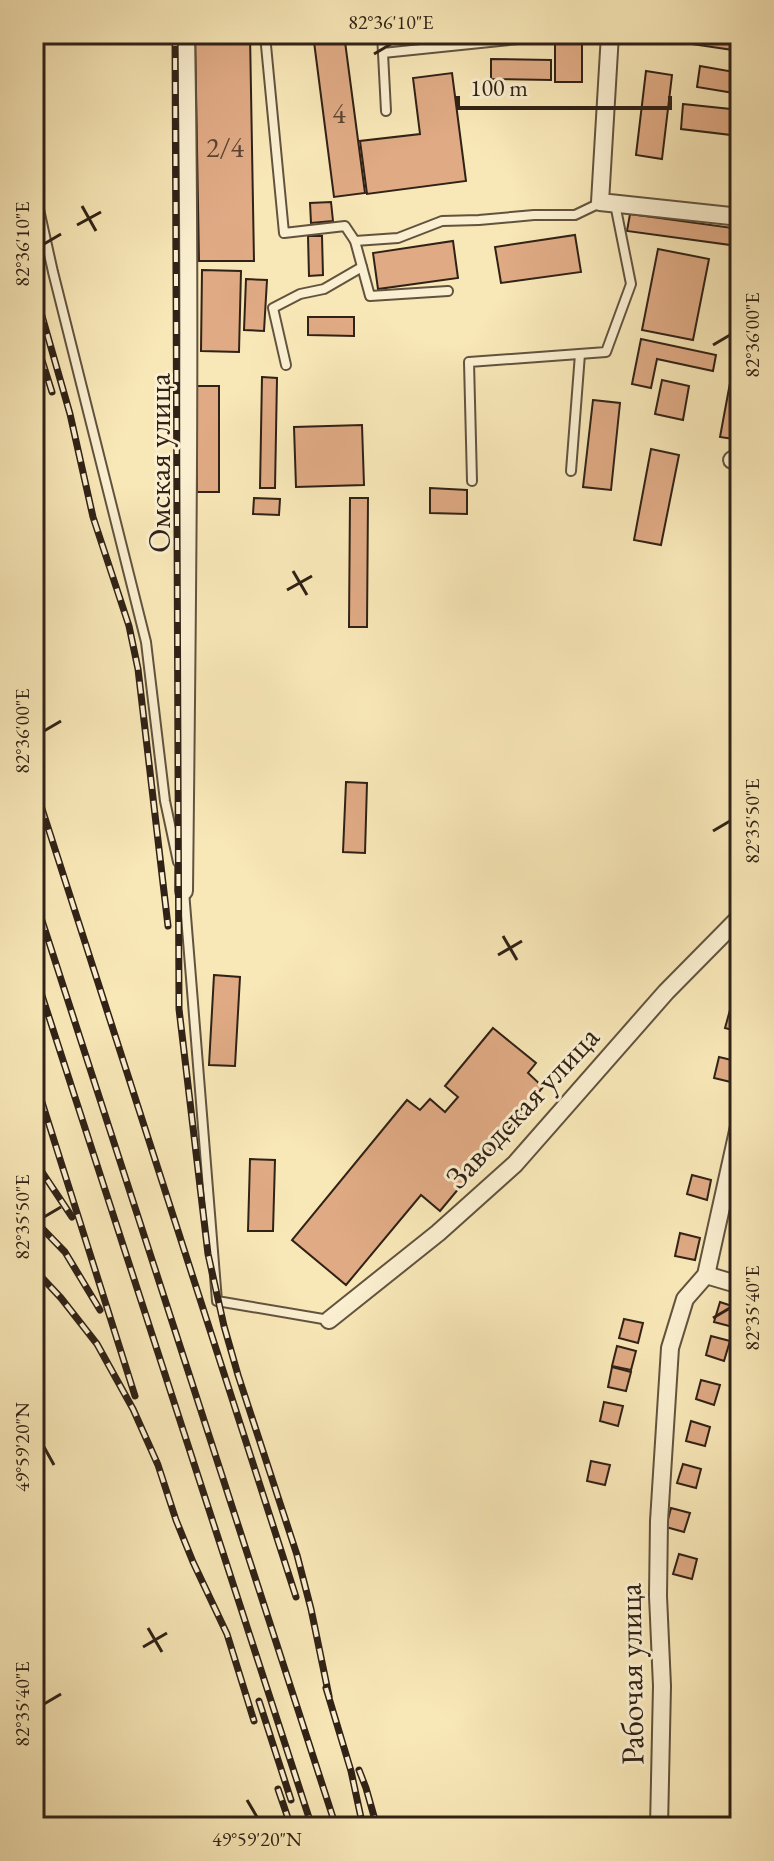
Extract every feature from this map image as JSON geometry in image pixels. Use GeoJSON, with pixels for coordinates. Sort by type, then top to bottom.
{"type":"FeatureCollection","features":[{"type":"Feature","properties":{"kind":"street","name":"Омская улица"},"geometry":{"type":"LineString","coordinates":[[184,891],[188,524],[186,34]]}},
{"type":"Feature","properties":{"kind":"street"},"geometry":{"type":"LineString","coordinates":[[610,34],[608,203],[740,217]]}},
{"type":"Feature","properties":{"kind":"street","name":"Заводская улица"},"geometry":{"type":"LineString","coordinates":[[329,1320],[438,1233],[515,1164],[666,992],[740,917]]}},
{"type":"Feature","properties":{"kind":"street"},"geometry":{"type":"LineString","coordinates":[[740,1122],[706,1275],[740,1285]]}},
{"type":"Feature","properties":{"kind":"street","name":"Рабочая улица"},"geometry":{"type":"LineString","coordinates":[[659,1827],[662,1686],[659,1521],[670,1348],[685,1299],[706,1275]]}},
{"type":"Feature","properties":{"kind":"lane"},"geometry":{"type":"LineString","coordinates":[[382,34],[386,111]]}},
{"type":"Feature","properties":{"kind":"lane"},"geometry":{"type":"LineString","coordinates":[[265,35],[284,233],[345,226],[355,241],[370,296],[448,291]]}},
{"type":"Feature","properties":{"kind":"lane"},"geometry":{"type":"LineString","coordinates":[[383,53],[528,38]]}},
{"type":"Feature","properties":{"kind":"lane"},"geometry":{"type":"LineString","coordinates":[[34,187],[146,642],[165,801],[184,891],[217,1301],[329,1320]]}},
{"type":"Feature","properties":{"kind":"lane"},"geometry":{"type":"LineString","coordinates":[[355,241],[398,238],[442,221],[575,215],[608,203],[631,284],[606,352],[469,362],[472,481]]}},
{"type":"Feature","properties":{"kind":"lane"},"geometry":{"type":"LineString","coordinates":[[286,365],[273,308],[300,294],[324,289],[362,267]]}},
{"type":"Feature","properties":{"kind":"lane"},"geometry":{"type":"LineString","coordinates":[[571,471],[580,354]]}},
{"type":"Feature","properties":{"kind":"building"},"geometry":{"type":"Polygon","coordinates":[[[195,34],[250,34],[254,261],[199,261],[195,34]]]}},
{"type":"Feature","properties":{"kind":"building"},"geometry":{"type":"Polygon","coordinates":[[[313,34],[344,34],[365,193],[334,197],[313,34]]]}},
{"type":"Feature","properties":{"kind":"building"},"geometry":{"type":"Polygon","coordinates":[[[555,34],[582,34],[582,82],[555,82],[555,34]]]}},
{"type":"Feature","properties":{"kind":"building"},"geometry":{"type":"Polygon","coordinates":[[[692,34],[740,34],[740,51],[691,44],[692,34]]]}},
{"type":"Feature","properties":{"kind":"building"},"geometry":{"type":"Polygon","coordinates":[[[491,59],[551,60],[551,80],[491,79],[491,59]]]}},
{"type":"Feature","properties":{"kind":"building"},"geometry":{"type":"Polygon","coordinates":[[[700,66],[740,73],[740,94],[697,87],[700,66]]]}},
{"type":"Feature","properties":{"kind":"building"},"geometry":{"type":"Polygon","coordinates":[[[646,71],[672,75],[662,159],[636,155],[646,71]]]}},
{"type":"Feature","properties":{"kind":"building"},"geometry":{"type":"Polygon","coordinates":[[[452,73],[466,181],[367,194],[360,141],[420,134],[413,78],[452,73]]]}},
{"type":"Feature","properties":{"kind":"building"},"geometry":{"type":"Polygon","coordinates":[[[683,104],[740,110],[740,136],[681,129],[683,104]]]}},
{"type":"Feature","properties":{"kind":"building"},"geometry":{"type":"Polygon","coordinates":[[[331,202],[333,221],[311,223],[310,203],[331,202]]]}},
{"type":"Feature","properties":{"kind":"building"},"geometry":{"type":"Polygon","coordinates":[[[630,214],[740,229],[738,246],[627,231],[630,214]]]}},
{"type":"Feature","properties":{"kind":"building"},"geometry":{"type":"Polygon","coordinates":[[[575,235],[581,272],[501,283],[495,247],[575,235]]]}},
{"type":"Feature","properties":{"kind":"building"},"geometry":{"type":"Polygon","coordinates":[[[308,236],[322,236],[323,275],[309,276],[308,236]]]}},
{"type":"Feature","properties":{"kind":"building"},"geometry":{"type":"Polygon","coordinates":[[[453,241],[458,278],[378,289],[373,253],[453,241]]]}},
{"type":"Feature","properties":{"kind":"building"},"geometry":{"type":"Polygon","coordinates":[[[658,249],[709,259],[693,340],[642,330],[658,249]]]}},
{"type":"Feature","properties":{"kind":"building"},"geometry":{"type":"Polygon","coordinates":[[[202,270],[241,271],[239,352],[201,351],[202,270]]]}},
{"type":"Feature","properties":{"kind":"building"},"geometry":{"type":"Polygon","coordinates":[[[246,279],[267,280],[264,331],[244,330],[246,279]]]}},
{"type":"Feature","properties":{"kind":"building"},"geometry":{"type":"Polygon","coordinates":[[[308,317],[354,317],[354,336],[308,335],[308,317]]]}},
{"type":"Feature","properties":{"kind":"building"},"geometry":{"type":"Polygon","coordinates":[[[740,329],[740,440],[720,437],[740,329]]]}},
{"type":"Feature","properties":{"kind":"building"},"geometry":{"type":"Polygon","coordinates":[[[641,339],[716,355],[713,371],[657,359],[651,388],[632,384],[641,339]]]}},
{"type":"Feature","properties":{"kind":"building"},"geometry":{"type":"Polygon","coordinates":[[[262,377],[277,378],[275,488],[260,488],[262,377]]]}},
{"type":"Feature","properties":{"kind":"building"},"geometry":{"type":"Polygon","coordinates":[[[662,380],[689,386],[683,420],[655,414],[662,380]]]}},
{"type":"Feature","properties":{"kind":"building"},"geometry":{"type":"Polygon","coordinates":[[[197,386],[219,386],[219,492],[197,492],[197,386]]]}},
{"type":"Feature","properties":{"kind":"building"},"geometry":{"type":"Polygon","coordinates":[[[593,400],[620,403],[611,490],[583,487],[593,400]]]}},
{"type":"Feature","properties":{"kind":"building"},"geometry":{"type":"Polygon","coordinates":[[[362,425],[364,485],[296,487],[294,427],[362,425]]]}},
{"type":"Feature","properties":{"kind":"building"},"geometry":{"type":"Polygon","coordinates":[[[651,449],[679,455],[661,545],[634,540],[651,449]]]}},
{"type":"Feature","properties":{"kind":"building"},"geometry":{"type":"Polygon","coordinates":[[[430,488],[467,490],[467,514],[430,513],[430,488]]]}},
{"type":"Feature","properties":{"kind":"building"},"geometry":{"type":"Polygon","coordinates":[[[254,498],[280,499],[279,515],[253,514],[254,498]]]}},
{"type":"Feature","properties":{"kind":"building"},"geometry":{"type":"Polygon","coordinates":[[[350,498],[368,498],[367,627],[349,627],[350,498]]]}},
{"type":"Feature","properties":{"kind":"building"},"geometry":{"type":"Polygon","coordinates":[[[346,782],[367,783],[365,853],[343,852],[346,782]]]}},
{"type":"Feature","properties":{"kind":"building"},"geometry":{"type":"Polygon","coordinates":[[[214,975],[240,977],[235,1066],[209,1065],[214,975]]]}},
{"type":"Feature","properties":{"kind":"building"},"geometry":{"type":"Polygon","coordinates":[[[730,1010],[740,1013],[740,1032],[725,1028],[730,1010]]]}},
{"type":"Feature","properties":{"kind":"building"},"geometry":{"type":"Polygon","coordinates":[[[493,1028],[536,1063],[528,1073],[543,1087],[440,1211],[421,1195],[346,1285],[292,1240],[407,1100],[420,1110],[430,1099],[445,1112],[458,1097],[445,1086],[493,1028]]]}},
{"type":"Feature","properties":{"kind":"building"},"geometry":{"type":"Polygon","coordinates":[[[719,1057],[740,1062],[735,1083],[714,1078],[719,1057]]]}},
{"type":"Feature","properties":{"kind":"building"},"geometry":{"type":"Polygon","coordinates":[[[250,1159],[275,1160],[273,1231],[248,1231],[250,1159]]]}},
{"type":"Feature","properties":{"kind":"building"},"geometry":{"type":"Polygon","coordinates":[[[692,1175],[711,1180],[707,1200],[687,1194],[692,1175]]]}},
{"type":"Feature","properties":{"kind":"building"},"geometry":{"type":"Polygon","coordinates":[[[680,1233],[700,1238],[695,1260],[675,1256],[680,1233]]]}},
{"type":"Feature","properties":{"kind":"building"},"geometry":{"type":"Polygon","coordinates":[[[720,1302],[738,1308],[733,1327],[714,1322],[720,1302]]]}},
{"type":"Feature","properties":{"kind":"building"},"geometry":{"type":"Polygon","coordinates":[[[624,1319],[643,1323],[638,1343],[619,1338],[624,1319]]]}},
{"type":"Feature","properties":{"kind":"building"},"geometry":{"type":"Polygon","coordinates":[[[711,1336],[730,1341],[724,1361],[706,1355],[711,1336]]]}},
{"type":"Feature","properties":{"kind":"building"},"geometry":{"type":"Polygon","coordinates":[[[617,1346],[636,1351],[631,1370],[612,1366],[617,1346]]]}},
{"type":"Feature","properties":{"kind":"building"},"geometry":{"type":"Polygon","coordinates":[[[612,1367],[631,1372],[626,1391],[608,1387],[612,1367]]]}},
{"type":"Feature","properties":{"kind":"building"},"geometry":{"type":"Polygon","coordinates":[[[701,1380],[720,1385],[714,1405],[696,1399],[701,1380]]]}},
{"type":"Feature","properties":{"kind":"building"},"geometry":{"type":"Polygon","coordinates":[[[604,1402],[623,1406],[618,1426],[600,1421],[604,1402]]]}},
{"type":"Feature","properties":{"kind":"building"},"geometry":{"type":"Polygon","coordinates":[[[691,1421],[710,1427],[705,1446],[686,1441],[691,1421]]]}},
{"type":"Feature","properties":{"kind":"building"},"geometry":{"type":"Polygon","coordinates":[[[591,1461],[610,1465],[605,1485],[587,1481],[591,1461]]]}},
{"type":"Feature","properties":{"kind":"building"},"geometry":{"type":"Polygon","coordinates":[[[683,1464],[701,1469],[696,1488],[677,1483],[683,1464]]]}},
{"type":"Feature","properties":{"kind":"building"},"geometry":{"type":"Polygon","coordinates":[[[671,1508],[690,1513],[684,1532],[666,1527],[671,1508]]]}},
{"type":"Feature","properties":{"kind":"building"},"geometry":{"type":"Polygon","coordinates":[[[679,1554],[697,1559],[692,1579],[673,1574],[679,1554]]]}},
{"type":"Feature","properties":{"kind":"railway"},"geometry":{"type":"LineString","coordinates":[[175,34],[179,1009],[208,1254],[238,1375],[297,1555],[329,1696]]}},
{"type":"Feature","properties":{"kind":"railway"},"geometry":{"type":"LineString","coordinates":[[34,288],[70,414],[93,517],[129,626],[138,669],[168,926]]}},
{"type":"Feature","properties":{"kind":"railway"},"geometry":{"type":"LineString","coordinates":[[34,335],[52,392]]}},
{"type":"Feature","properties":{"kind":"railway"},"geometry":{"type":"LineString","coordinates":[[34,784],[296,1597]]}},
{"type":"Feature","properties":{"kind":"railway"},"geometry":{"type":"LineString","coordinates":[[34,896],[336,1827]]}},
{"type":"Feature","properties":{"kind":"railway"},"geometry":{"type":"LineString","coordinates":[[34,971],[312,1827]]}},
{"type":"Feature","properties":{"kind":"railway"},"geometry":{"type":"LineString","coordinates":[[34,1077],[135,1396]]}},
{"type":"Feature","properties":{"kind":"railway"},"geometry":{"type":"LineString","coordinates":[[34,1160],[72,1217]]}},
{"type":"Feature","properties":{"kind":"railway"},"geometry":{"type":"LineString","coordinates":[[34,1220],[65,1252],[100,1310]]}},
{"type":"Feature","properties":{"kind":"railway"},"geometry":{"type":"LineString","coordinates":[[34,1269],[97,1344],[133,1409],[158,1465],[193,1562],[227,1634],[254,1721]]}},
{"type":"Feature","properties":{"kind":"railway"},"geometry":{"type":"LineString","coordinates":[[326,1688],[351,1771],[363,1827]]}},
{"type":"Feature","properties":{"kind":"railway"},"geometry":{"type":"LineString","coordinates":[[259,1701],[291,1800]]}},
{"type":"Feature","properties":{"kind":"railway"},"geometry":{"type":"LineString","coordinates":[[359,1770],[377,1827]]}},
{"type":"Feature","properties":{"kind":"railway"},"geometry":{"type":"LineString","coordinates":[[278,1789],[291,1827]]}}]}
